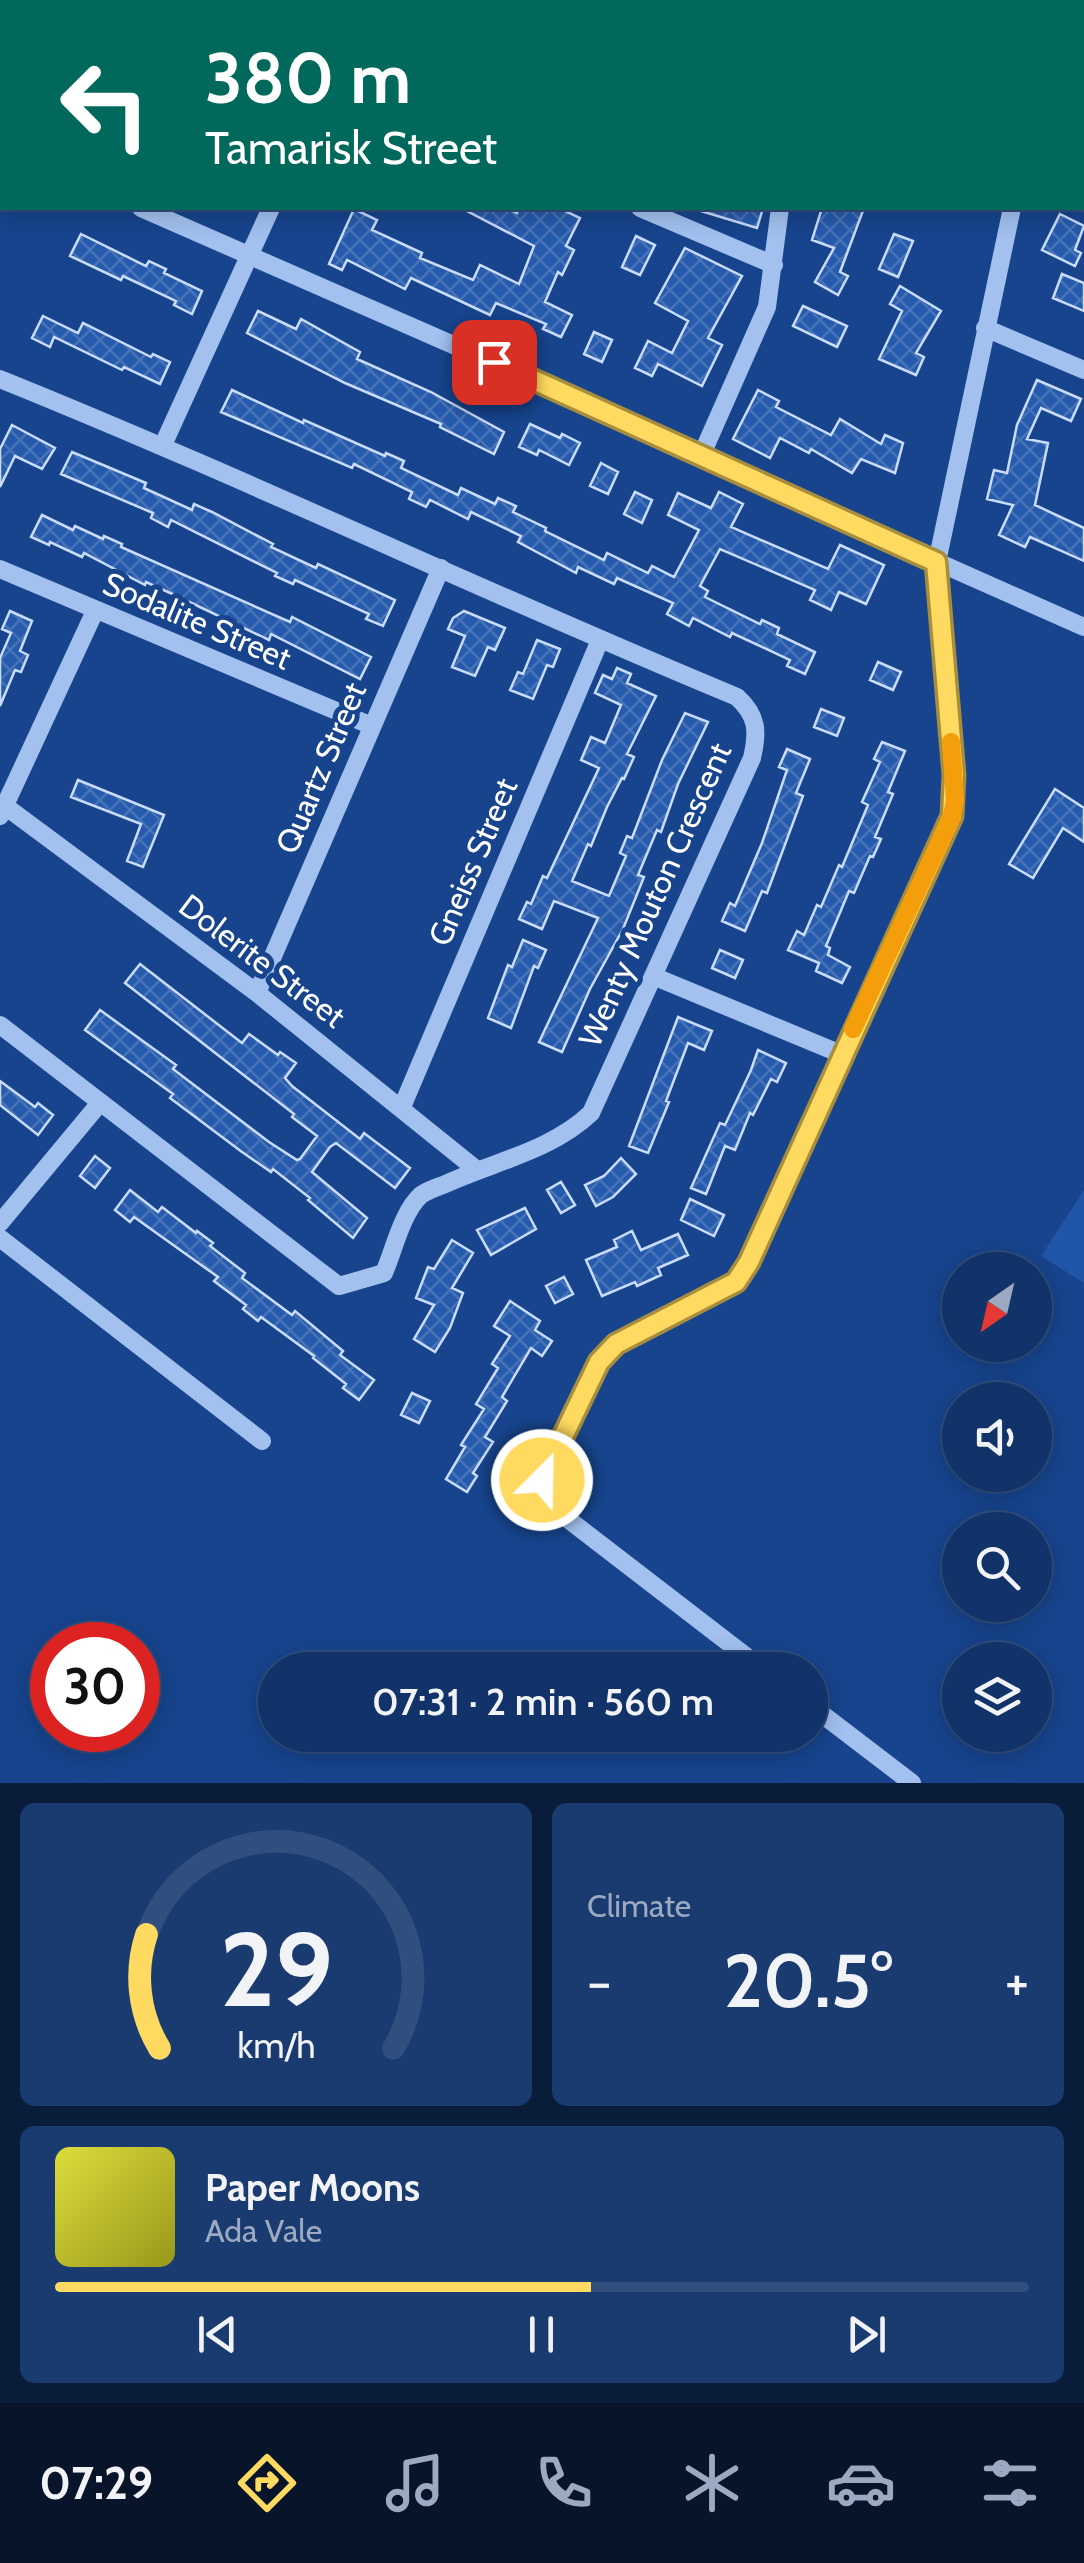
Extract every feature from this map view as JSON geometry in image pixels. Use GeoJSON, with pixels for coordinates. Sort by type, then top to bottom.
{"type":"FeatureCollection","features":[{"type":"Feature","properties":{"kind":"street"},"geometry":{"type":"LineString","coordinates":[[145,210],[1084,626]]}},
{"type":"Feature","properties":{"kind":"street"},"geometry":{"type":"LineString","coordinates":[[163,445],[271,210]]}},
{"type":"Feature","properties":{"kind":"street"},"geometry":{"type":"LineString","coordinates":[[645,210],[774,265]]}},
{"type":"Feature","properties":{"kind":"street"},"geometry":{"type":"LineString","coordinates":[[702,454],[767,306],[780,210]]}},
{"type":"Feature","properties":{"kind":"street"},"geometry":{"type":"LineString","coordinates":[[741,1652],[556,1510],[543,1494],[546,1466],[599,1362],[616,1344],[736,1282],[749,1262],[952,816],[954,775],[936,562],[1012,210]]}},
{"type":"Feature","properties":{"kind":"street"},"geometry":{"type":"LineString","coordinates":[[985,328],[1084,370]]}},
{"type":"Feature","properties":{"kind":"street","name":"Wenty Mouton Crescent"},"geometry":{"type":"LineString","coordinates":[[0,379],[163,445],[737,697],[750,708],[758,731],[752,758],[590,1114],[575,1128],[543,1146],[422,1195],[406,1217],[384,1273],[339,1286],[0,1025]]}},
{"type":"Feature","properties":{"kind":"street","name":"Quartz Street"},"geometry":{"type":"LineString","coordinates":[[258,993],[442,568]]}},
{"type":"Feature","properties":{"kind":"street","name":"Sodalite Street"},"geometry":{"type":"LineString","coordinates":[[0,569],[372,726]]}},
{"type":"Feature","properties":{"kind":"street"},"geometry":{"type":"LineString","coordinates":[[2,812],[95,610]]}},
{"type":"Feature","properties":{"kind":"street","name":"Gneiss Street"},"geometry":{"type":"LineString","coordinates":[[402,1107],[600,640]]}},
{"type":"Feature","properties":{"kind":"street","name":"Dolerite Street"},"geometry":{"type":"LineString","coordinates":[[2,812],[258,993],[477,1170]]}},
{"type":"Feature","properties":{"kind":"street"},"geometry":{"type":"LineString","coordinates":[[653,976],[841,1054]]}},
{"type":"Feature","properties":{"kind":"street"},"geometry":{"type":"LineString","coordinates":[[0,1223],[98,1104]]}},
{"type":"Feature","properties":{"kind":"street"},"geometry":{"type":"LineString","coordinates":[[0,1238],[262,1442]]}},
{"type":"Feature","properties":{"kind":"street"},"geometry":{"type":"LineString","coordinates":[[828,1719],[912,1783]]}},
{"type":"Feature","properties":{"kind":"shaded area"},"geometry":{"type":"Polygon","coordinates":[[[1084,1190],[1084,1283],[1052,1263],[1052,1252],[1044,1252],[1084,1190]]]}},
{"type":"Feature","properties":{"kind":"building"},"geometry":{"type":"Polygon","coordinates":[[[354,210],[377,220],[372,230],[422,253],[420,258],[473,280],[480,265],[519,284],[534,246],[465,210],[517,213],[563,210],[580,218],[566,246],[574,250],[562,275],[558,272],[545,302],[572,315],[561,337],[543,329],[546,324],[496,303],[490,315],[411,278],[405,289],[347,260],[342,270],[329,264],[354,210]]]}},
{"type":"Feature","properties":{"kind":"building"},"geometry":{"type":"Polygon","coordinates":[[[701,210],[762,210],[757,228],[701,210]]]}},
{"type":"Feature","properties":{"kind":"building"},"geometry":{"type":"Polygon","coordinates":[[[821,210],[863,210],[840,272],[848,276],[838,295],[815,282],[834,248],[812,240],[821,210]]]}},
{"type":"Feature","properties":{"kind":"building"},"geometry":{"type":"Polygon","coordinates":[[[1060,214],[1084,226],[1075,250],[1081,253],[1075,266],[1042,250],[1060,214]]]}},
{"type":"Feature","properties":{"kind":"building"},"geometry":{"type":"Polygon","coordinates":[[[81,234],[146,266],[149,261],[166,269],[164,273],[202,291],[192,314],[174,305],[176,301],[70,256],[81,234]]]}},
{"type":"Feature","properties":{"kind":"building"},"geometry":{"type":"Polygon","coordinates":[[[894,234],[913,241],[898,277],[879,269],[894,234]]]}},
{"type":"Feature","properties":{"kind":"building"},"geometry":{"type":"Polygon","coordinates":[[[636,236],[655,245],[640,275],[622,267],[636,236]]]}},
{"type":"Feature","properties":{"kind":"building"},"geometry":{"type":"Polygon","coordinates":[[[685,248],[742,276],[708,338],[722,345],[702,386],[658,364],[652,376],[635,368],[648,341],[672,353],[688,321],[655,303],[685,248]]]}},
{"type":"Feature","properties":{"kind":"building"},"geometry":{"type":"Polygon","coordinates":[[[1062,274],[1084,283],[1084,311],[1053,298],[1062,274]]]}},
{"type":"Feature","properties":{"kind":"building"},"geometry":{"type":"Polygon","coordinates":[[[900,286],[941,311],[916,353],[924,357],[916,375],[879,359],[902,311],[890,304],[900,286]]]}},
{"type":"Feature","properties":{"kind":"building"},"geometry":{"type":"Polygon","coordinates":[[[803,306],[847,326],[837,347],[793,326],[803,306]]]}},
{"type":"Feature","properties":{"kind":"building"},"geometry":{"type":"Polygon","coordinates":[[[258,311],[296,329],[301,319],[360,352],[357,359],[431,392],[504,432],[494,454],[440,427],[441,424],[345,383],[247,333],[258,311]]]}},
{"type":"Feature","properties":{"kind":"building"},"geometry":{"type":"Polygon","coordinates":[[[43,316],[78,333],[83,323],[151,357],[153,354],[170,362],[160,384],[54,337],[50,347],[32,338],[43,316]]]}},
{"type":"Feature","properties":{"kind":"building"},"geometry":{"type":"Polygon","coordinates":[[[594,332],[612,340],[602,362],[584,354],[594,332]]]}},
{"type":"Feature","properties":{"kind":"building"},"geometry":{"type":"Polygon","coordinates":[[[1037,380],[1081,399],[1071,421],[1041,408],[1027,439],[1048,443],[1035,505],[1084,528],[1084,561],[1030,537],[1025,547],[999,535],[1013,505],[987,499],[994,470],[1007,473],[1017,425],[1037,380]]]}},
{"type":"Feature","properties":{"kind":"building"},"geometry":{"type":"Polygon","coordinates":[[[232,390],[303,423],[304,420],[404,461],[401,468],[458,495],[461,488],[495,504],[498,498],[516,506],[513,512],[546,528],[545,531],[604,560],[607,553],[648,573],[652,566],[674,577],[699,530],[668,515],[678,493],[711,508],[719,492],[743,504],[731,527],[828,569],[840,545],[884,565],[866,604],[839,592],[831,610],[810,600],[815,590],[720,549],[700,586],[708,591],[705,597],[760,624],[762,620],[779,628],[777,634],[815,652],[805,674],[787,666],[790,660],[732,633],[730,637],[693,618],[689,626],[667,614],[673,603],[617,578],[614,584],[578,567],[576,573],[518,542],[521,536],[471,512],[468,519],[430,500],[426,507],[409,499],[412,492],[354,464],[352,468],[221,412],[232,390]]]}},
{"type":"Feature","properties":{"kind":"building"},"geometry":{"type":"Polygon","coordinates":[[[758,390],[779,401],[776,407],[831,435],[840,419],[881,444],[885,435],[903,443],[895,473],[861,459],[852,473],[811,449],[809,453],[780,438],[770,458],[733,439],[758,390]]]}},
{"type":"Feature","properties":{"kind":"building"},"geometry":{"type":"Polygon","coordinates":[[[530,424],[580,443],[569,465],[539,450],[537,455],[519,447],[530,424]]]}},
{"type":"Feature","properties":{"kind":"building"},"geometry":{"type":"Polygon","coordinates":[[[12,425],[55,448],[42,469],[15,456],[0,487],[0,449],[12,425]]]}},
{"type":"Feature","properties":{"kind":"building"},"geometry":{"type":"Polygon","coordinates":[[[72,452],[146,483],[144,488],[192,510],[194,504],[212,512],[316,568],[318,564],[395,600],[383,626],[366,619],[369,614],[295,580],[293,584],[275,576],[277,573],[171,520],[168,527],[151,518],[153,513],[61,474],[72,452]]]}},
{"type":"Feature","properties":{"kind":"building"},"geometry":{"type":"Polygon","coordinates":[[[601,463],[618,472],[608,494],[590,486],[601,463]]]}},
{"type":"Feature","properties":{"kind":"building"},"geometry":{"type":"Polygon","coordinates":[[[635,492],[652,500],[642,523],[624,514],[635,492]]]}},
{"type":"Feature","properties":{"kind":"building"},"geometry":{"type":"Polygon","coordinates":[[[42,515],[73,530],[75,526],[103,539],[104,536],[290,622],[292,617],[371,657],[360,679],[271,634],[269,640],[84,553],[82,557],[31,537],[42,515]]]}},
{"type":"Feature","properties":{"kind":"building"},"geometry":{"type":"Polygon","coordinates":[[[10,611],[32,621],[20,651],[28,655],[21,672],[15,670],[0,706],[0,658],[11,633],[2,629],[10,611]]]}},
{"type":"Feature","properties":{"kind":"building"},"geometry":{"type":"Polygon","coordinates":[[[464,611],[505,628],[495,650],[488,647],[475,676],[452,667],[465,636],[448,629],[453,618],[464,611]]]}},
{"type":"Feature","properties":{"kind":"building"},"geometry":{"type":"Polygon","coordinates":[[[537,640],[560,649],[553,667],[547,665],[533,699],[510,690],[518,672],[523,674],[537,640]]]}},
{"type":"Feature","properties":{"kind":"building"},"geometry":{"type":"Polygon","coordinates":[[[878,662],[901,672],[893,690],[870,680],[878,662]]]}},
{"type":"Feature","properties":{"kind":"building"},"geometry":{"type":"Polygon","coordinates":[[[617,668],[631,674],[627,683],[656,696],[627,754],[634,757],[572,881],[609,896],[626,856],[620,853],[627,836],[632,838],[685,713],[708,722],[678,784],[661,832],[657,830],[638,875],[644,877],[623,929],[562,1052],[539,1042],[598,918],[554,901],[542,929],[519,919],[527,902],[531,904],[543,876],[547,878],[599,768],[581,760],[591,737],[605,743],[621,705],[595,693],[603,675],[612,679],[617,668]]]}},
{"type":"Feature","properties":{"kind":"building"},"geometry":{"type":"Polygon","coordinates":[[[821,709],[844,718],[837,736],[814,727],[821,709]]]}},
{"type":"Feature","properties":{"kind":"building"},"geometry":{"type":"Polygon","coordinates":[[[882,742],[905,751],[875,837],[881,839],[854,893],[849,891],[826,946],[830,948],[828,955],[850,967],[842,983],[816,971],[819,963],[788,950],[797,931],[804,935],[839,865],[842,867],[868,805],[862,802],[880,762],[874,759],[882,742]]]}},
{"type":"Feature","properties":{"kind":"building"},"geometry":{"type":"Polygon","coordinates":[[[787,749],[810,759],[796,793],[803,796],[767,893],[762,891],[745,931],[722,921],[730,903],[735,906],[762,843],[787,770],[779,767],[787,749]]]}},
{"type":"Feature","properties":{"kind":"building"},"geometry":{"type":"Polygon","coordinates":[[[78,780],[164,815],[143,867],[127,861],[141,824],[71,797],[78,780]]]}},
{"type":"Feature","properties":{"kind":"building"},"geometry":{"type":"Polygon","coordinates":[[[1055,789],[1084,808],[1084,842],[1063,828],[1033,878],[1009,864],[1055,789]]]}},
{"type":"Feature","properties":{"kind":"building"},"geometry":{"type":"Polygon","coordinates":[[[523,940],[546,950],[538,968],[534,966],[511,1028],[488,1018],[508,965],[512,967],[523,940]]]}},
{"type":"Feature","properties":{"kind":"building"},"geometry":{"type":"Polygon","coordinates":[[[720,950],[743,960],[735,978],[712,968],[720,950]]]}},
{"type":"Feature","properties":{"kind":"building"},"geometry":{"type":"Polygon","coordinates":[[[140,964],[242,1043],[249,1034],[296,1063],[285,1078],[292,1086],[360,1139],[364,1133],[410,1168],[395,1188],[336,1143],[330,1147],[312,1172],[367,1218],[353,1238],[273,1169],[271,1172],[242,1152],[170,1098],[173,1094],[85,1030],[100,1010],[176,1065],[173,1069],[269,1142],[300,1159],[317,1136],[125,983],[140,964]]]}},
{"type":"Feature","properties":{"kind":"building"},"geometry":{"type":"Polygon","coordinates":[[[678,1017],[712,1031],[704,1050],[688,1043],[648,1153],[629,1146],[678,1017]]]}},
{"type":"Feature","properties":{"kind":"building"},"geometry":{"type":"Polygon","coordinates":[[[758,1050],[786,1063],[777,1082],[771,1079],[753,1115],[750,1113],[735,1150],[725,1146],[706,1194],[691,1188],[720,1123],[725,1125],[758,1050]]]}},
{"type":"Feature","properties":{"kind":"building"},"geometry":{"type":"Polygon","coordinates":[[[0,1081],[53,1115],[38,1135],[0,1105],[0,1081]]]}},
{"type":"Feature","properties":{"kind":"building"},"geometry":{"type":"Polygon","coordinates":[[[95,1156],[110,1168],[95,1188],[80,1176],[95,1156]]]}},
{"type":"Feature","properties":{"kind":"building"},"geometry":{"type":"Polygon","coordinates":[[[621,1158],[636,1174],[613,1197],[596,1206],[585,1185],[604,1176],[621,1158]]]}},
{"type":"Feature","properties":{"kind":"building"},"geometry":{"type":"Polygon","coordinates":[[[561,1182],[575,1205],[561,1213],[547,1190],[561,1182]]]}},
{"type":"Feature","properties":{"kind":"building"},"geometry":{"type":"Polygon","coordinates":[[[130,1190],[158,1212],[162,1207],[213,1243],[210,1246],[245,1273],[242,1278],[292,1315],[295,1311],[343,1351],[340,1355],[374,1380],[359,1400],[314,1356],[261,1317],[258,1321],[243,1309],[246,1305],[214,1281],[218,1277],[134,1217],[130,1222],[115,1210],[130,1190]]]}},
{"type":"Feature","properties":{"kind":"building"},"geometry":{"type":"Polygon","coordinates":[[[690,1199],[724,1215],[714,1236],[681,1220],[690,1199]]]}},
{"type":"Feature","properties":{"kind":"building"},"geometry":{"type":"Polygon","coordinates":[[[525,1208],[536,1229],[491,1255],[477,1230],[525,1208]]]}},
{"type":"Feature","properties":{"kind":"building"},"geometry":{"type":"Polygon","coordinates":[[[632,1231],[641,1250],[678,1234],[688,1255],[658,1268],[661,1275],[602,1296],[586,1260],[617,1247],[614,1240],[632,1231]]]}},
{"type":"Feature","properties":{"kind":"building"},"geometry":{"type":"Polygon","coordinates":[[[452,1240],[473,1253],[452,1288],[463,1293],[450,1328],[435,1352],[414,1339],[434,1305],[416,1298],[428,1267],[434,1269],[452,1240]]]}},
{"type":"Feature","properties":{"kind":"building"},"geometry":{"type":"Polygon","coordinates":[[[564,1277],[573,1294],[555,1303],[546,1286],[564,1277]]]}},
{"type":"Feature","properties":{"kind":"building"},"geometry":{"type":"Polygon","coordinates":[[[510,1301],[540,1321],[535,1330],[552,1341],[542,1356],[531,1348],[502,1397],[507,1401],[485,1437],[493,1442],[473,1473],[477,1476],[467,1492],[446,1479],[465,1447],[461,1445],[484,1409],[476,1404],[498,1368],[492,1364],[510,1336],[494,1326],[510,1301]]]}},
{"type":"Feature","properties":{"kind":"building"},"geometry":{"type":"Polygon","coordinates":[[[412,1393],[430,1401],[419,1423],[401,1415],[412,1393]]]}},
{"type":"Feature","properties":{"kind":"slow traffic"},"geometry":{"type":"LineString","coordinates":[[853,1029],[952,816],[955,800],[951,742]]}},
{"type":"Feature","properties":{"kind":"route"},"geometry":{"type":"LineString","coordinates":[[494,362],[936,562],[954,775],[952,816],[749,1262],[736,1282],[616,1344],[587,1383],[542,1480]]}}]}
